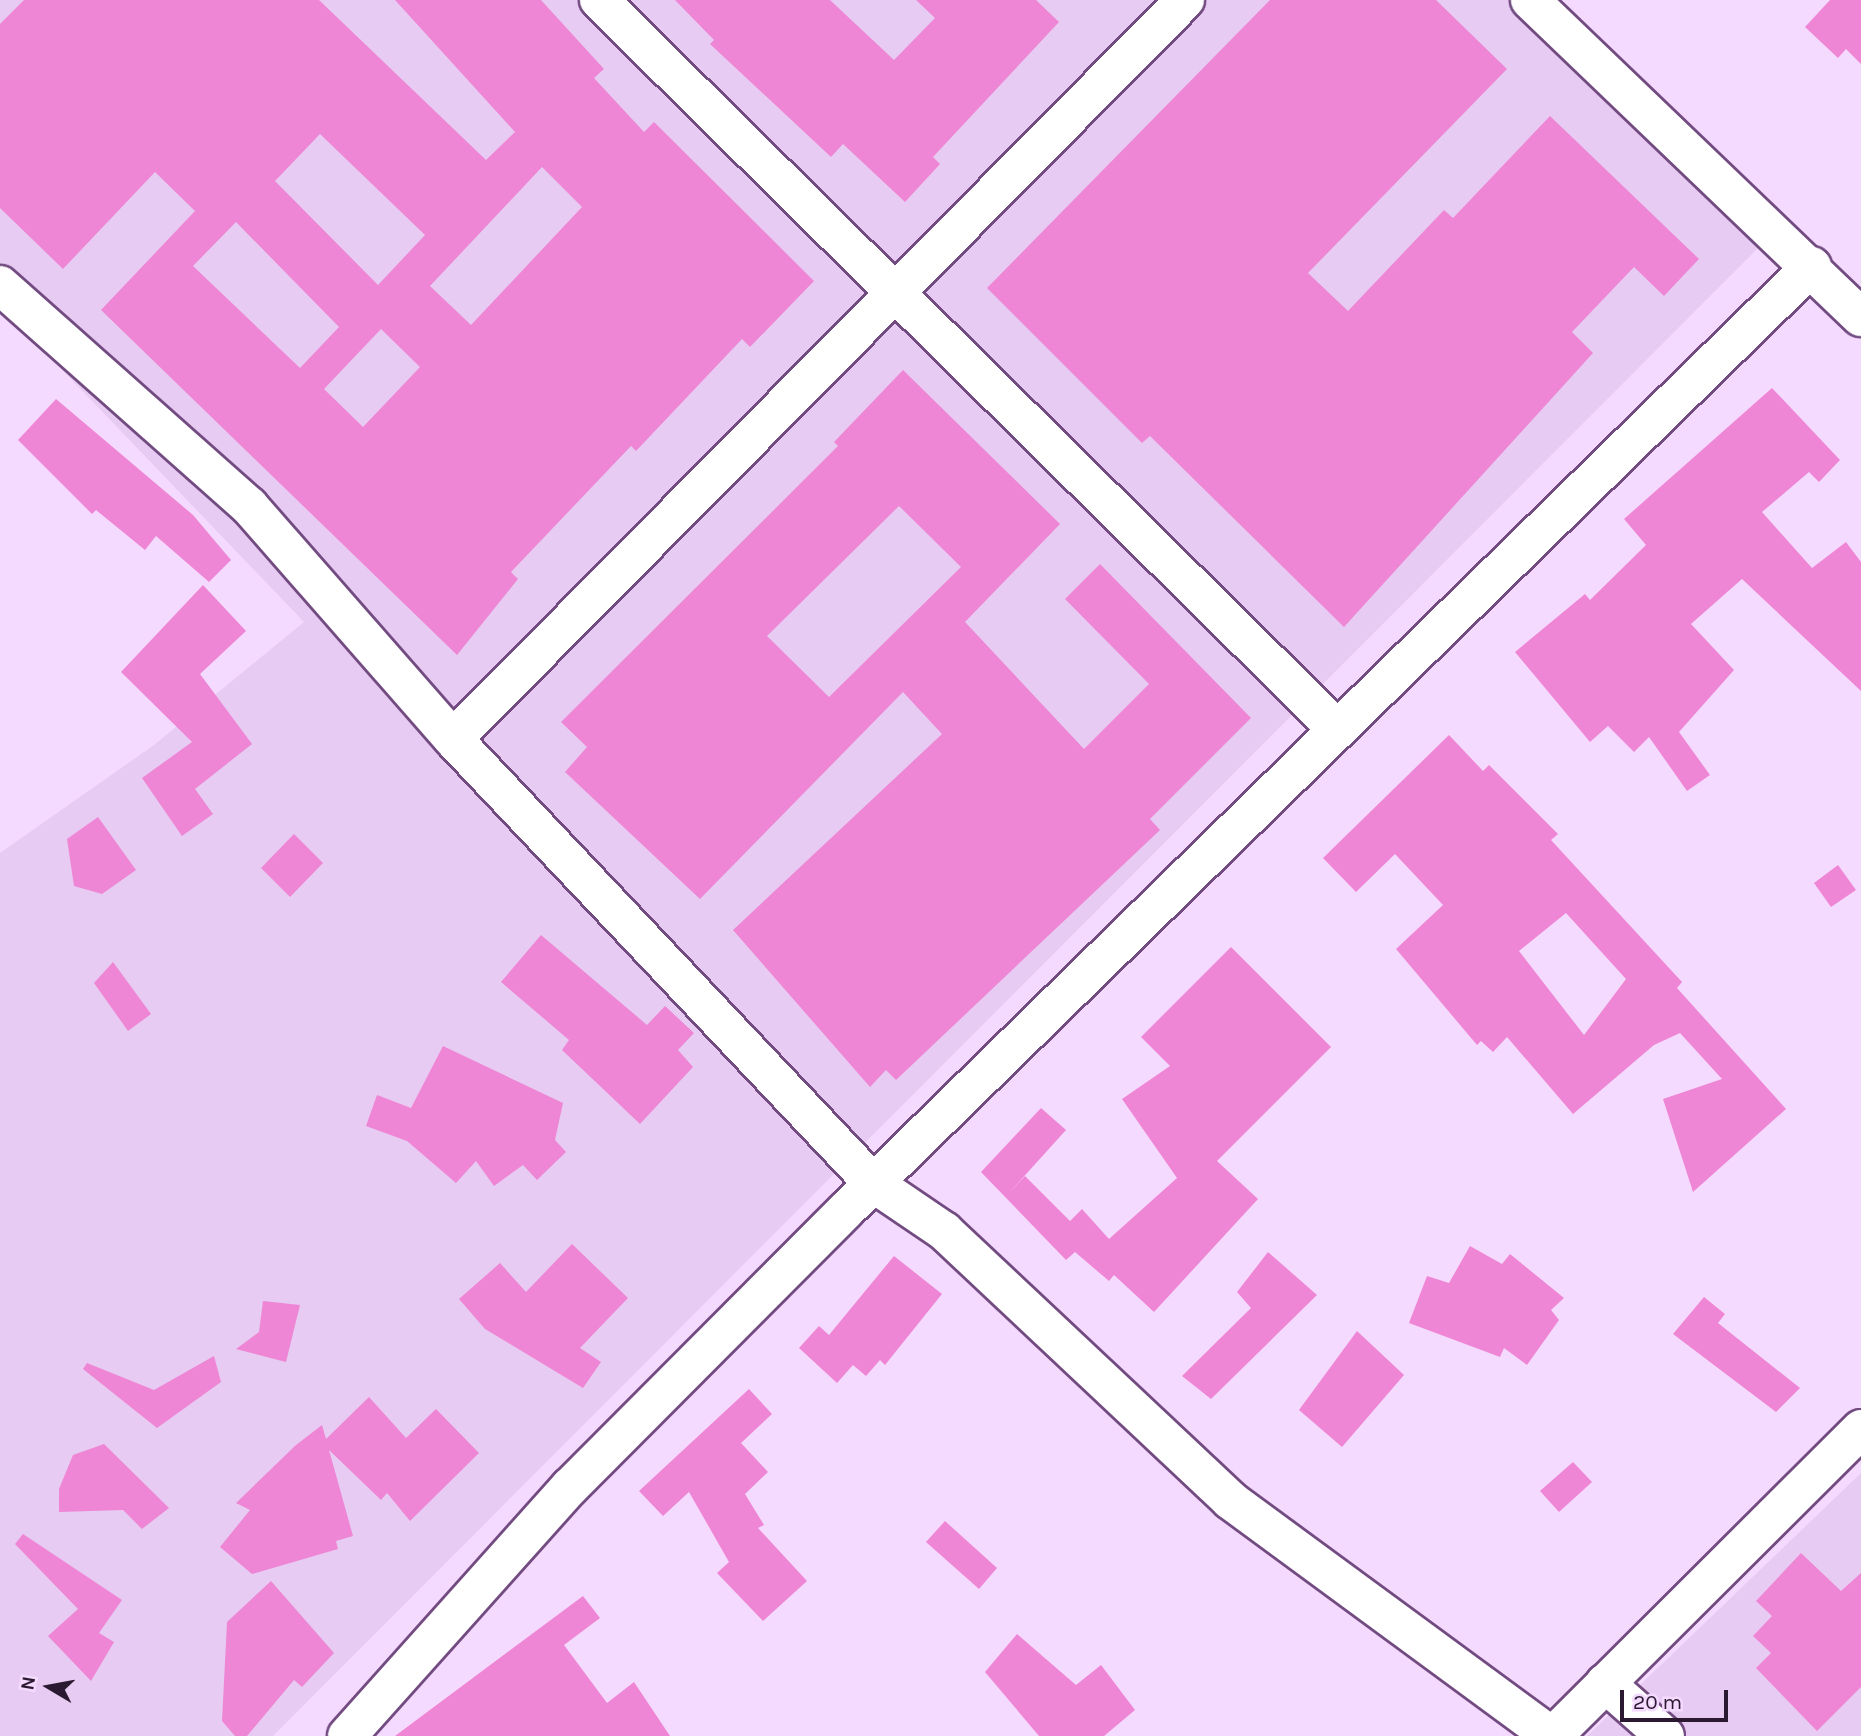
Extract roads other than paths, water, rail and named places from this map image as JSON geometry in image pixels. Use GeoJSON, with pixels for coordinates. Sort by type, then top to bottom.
{"type":"FeatureCollection","features":[{"type":"Feature","properties":{"kind":"street"},"geometry":{"type":"LineString","coordinates":[[599,0],[897,289],[1335,727]]}},
{"type":"Feature","properties":{"kind":"street"},"geometry":{"type":"LineString","coordinates":[[453,739],[1185,0]]}},
{"type":"Feature","properties":{"kind":"street"},"geometry":{"type":"LineString","coordinates":[[1530,0],[1812,266],[1861,317]]}},
{"type":"Feature","properties":{"kind":"street"},"geometry":{"type":"LineString","coordinates":[[347,1736],[570,1488],[873,1183],[1335,727],[1428,648],[1812,266]]}},
{"type":"Feature","properties":{"kind":"street"},"geometry":{"type":"LineString","coordinates":[[0,285],[249,506],[453,739],[873,1183],[944,1231],[1230,1500],[1552,1736],[1861,1429]]}},
{"type":"Feature","properties":{"kind":"street"},"geometry":{"type":"LineString","coordinates":[[1605,1683],[1665,1736]]}}]}
